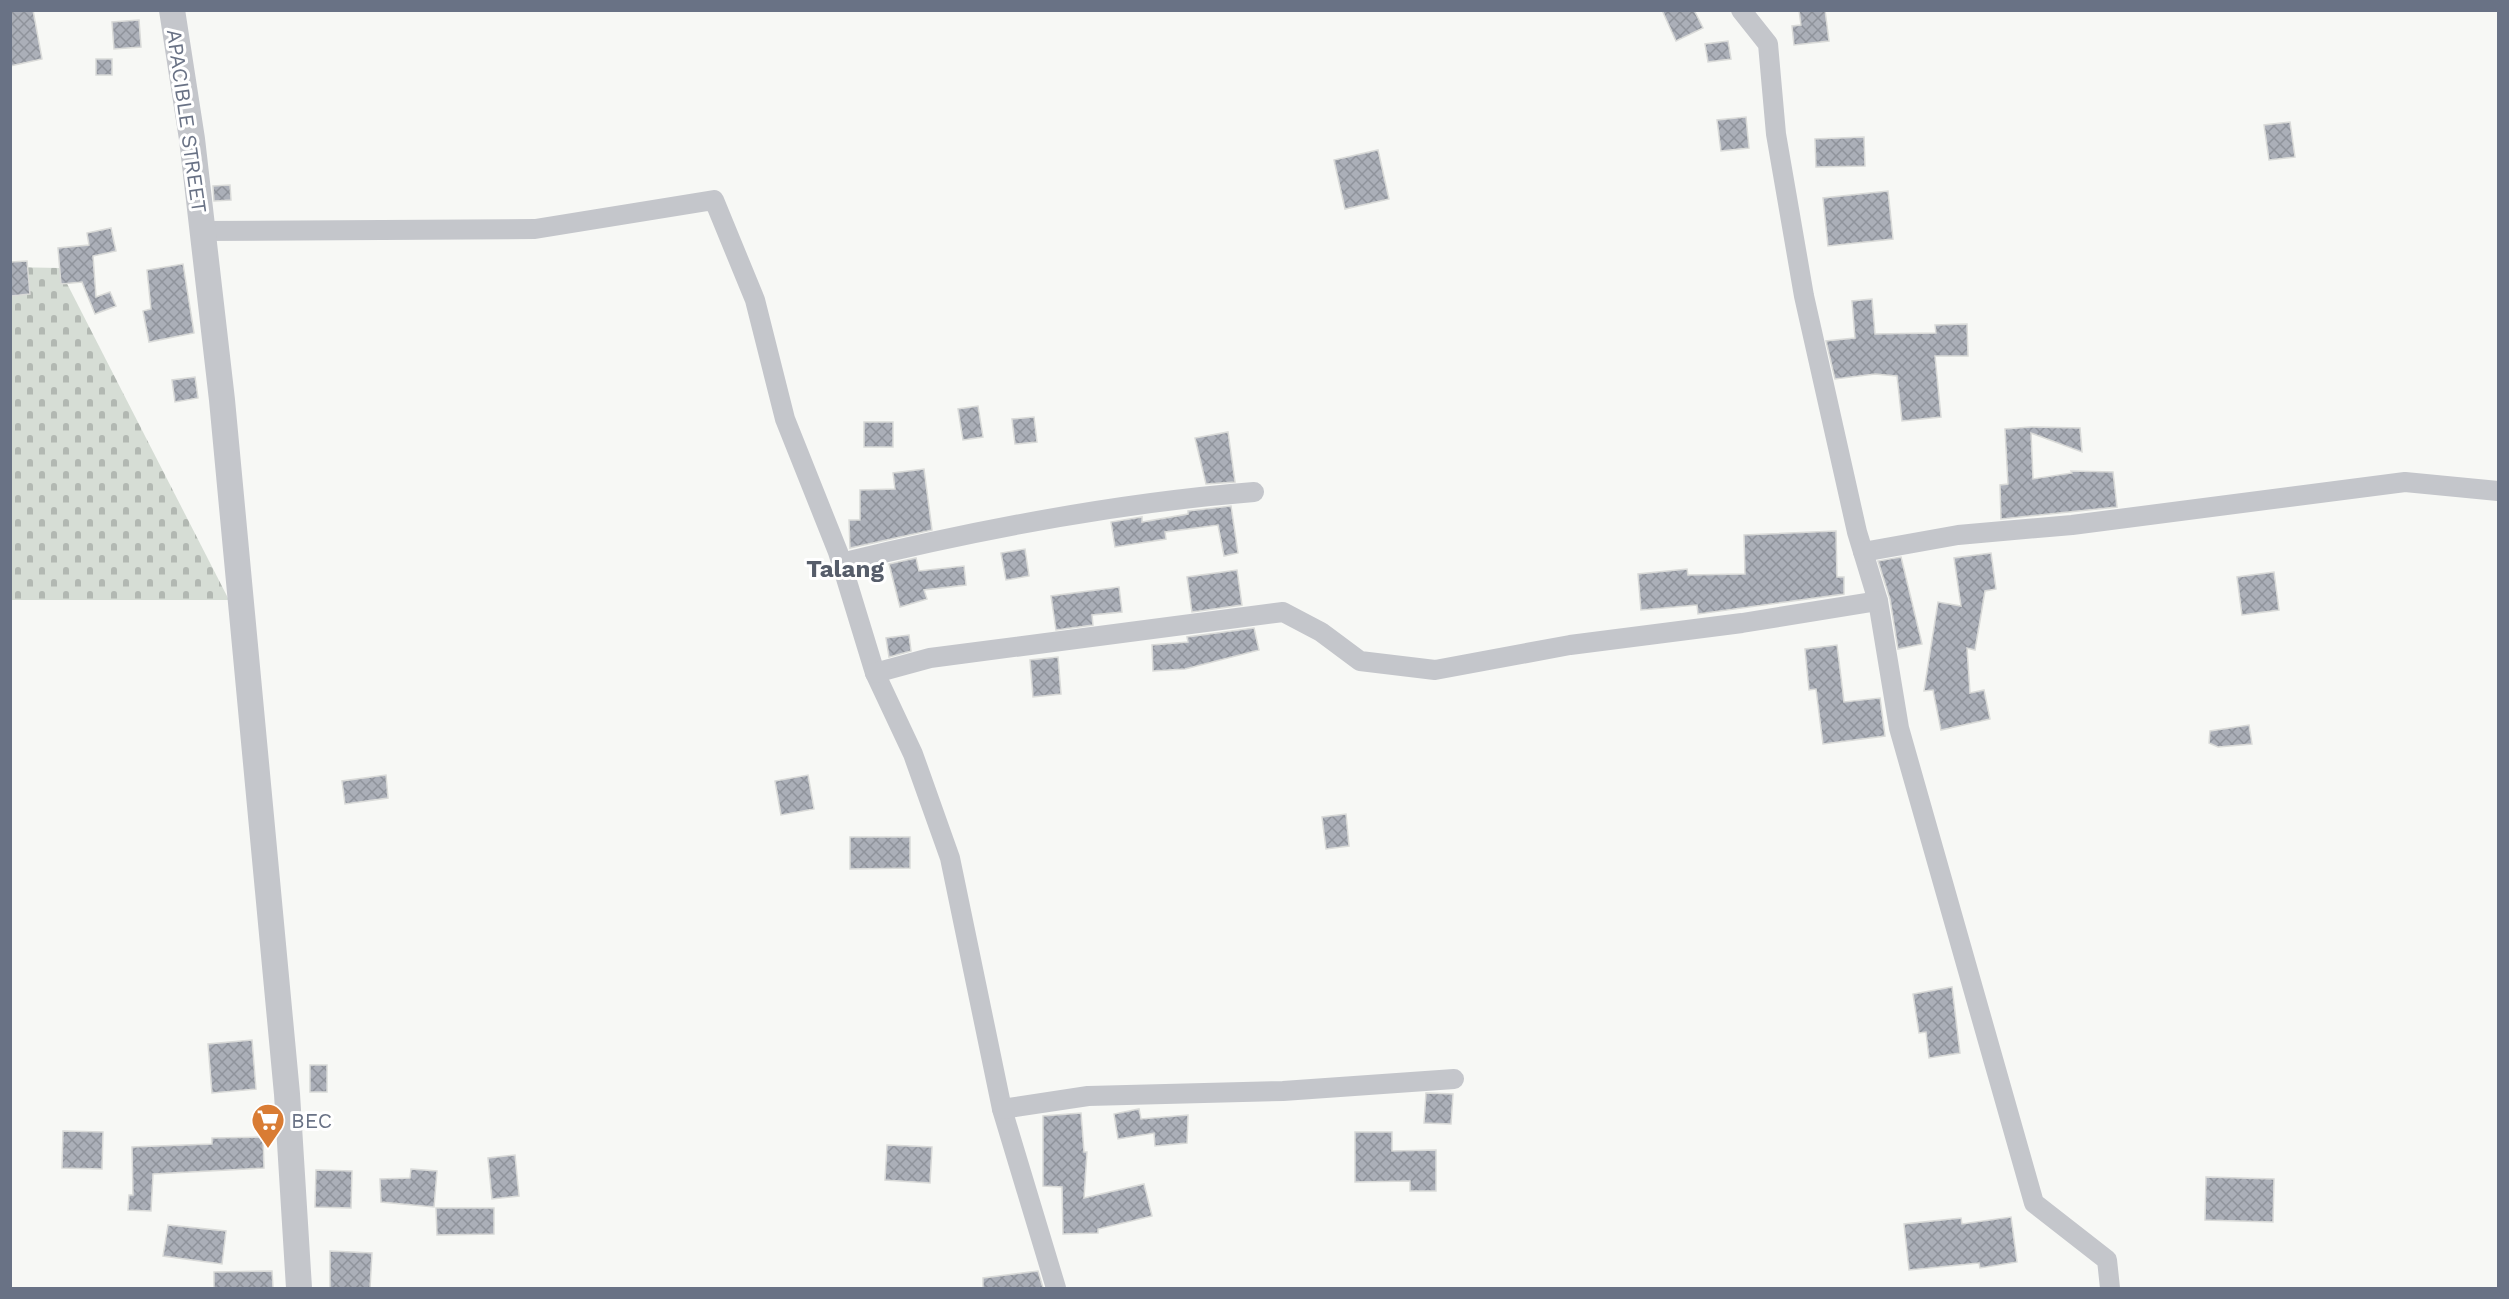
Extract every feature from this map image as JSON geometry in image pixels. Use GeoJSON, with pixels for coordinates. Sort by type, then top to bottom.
{"type":"FeatureCollection","features":[{"type":"Feature","properties":{"kind":"street","name":"APACIBLE STREET"},"geometry":{"type":"LineString","coordinates":[[172,10],[192,139],[222,400],[287,1094],[298,1288]]}},
{"type":"Feature","properties":{"kind":"street"},"geometry":{"type":"LineString","coordinates":[[1741,10],[1768,44],[1776,134],[1804,296],[1863,552],[1878,601],[1899,728],[2034,1203],[2107,1260],[2110,1288]]}},
{"type":"Feature","properties":{"kind":"street"},"geometry":{"type":"LineString","coordinates":[[202,231],[535,229],[714,201],[755,300],[785,419],[841,563],[875,673],[913,754],[950,858],[1002,1109],[1056,1288]]}},
{"type":"Feature","properties":{"kind":"street"},"geometry":{"type":"LineString","coordinates":[[1863,552],[1958,535],[2072,525],[2405,482],[2499,490]]}},
{"type":"Feature","properties":{"kind":"street"},"geometry":{"type":"LineString","coordinates":[[841,563],[940,539],[1191,497],[1254,492]]}},
{"type":"Feature","properties":{"kind":"street"},"geometry":{"type":"LineString","coordinates":[[875,673],[930,658],[1283,612],[1321,632],[1360,661],[1435,670],[1570,645],[1742,623],[1878,601]]}},
{"type":"Feature","properties":{"kind":"street"},"geometry":{"type":"LineString","coordinates":[[1002,1109],[1088,1096],[1283,1091],[1454,1079]]}},
{"type":"Feature","properties":{"kind":"green space"},"geometry":{"type":"Polygon","coordinates":[[[11,267],[59,268],[229,600],[11,600],[11,267]]]}},
{"type":"Feature","properties":{"kind":"building"},"geometry":{"type":"Polygon","coordinates":[[[10,10],[33,10],[42,59],[10,66],[10,10]]]}},
{"type":"Feature","properties":{"kind":"building"},"geometry":{"type":"Polygon","coordinates":[[[1662,10],[1694,10],[1703,28],[1676,41],[1662,10]]]}},
{"type":"Feature","properties":{"kind":"building"},"geometry":{"type":"Polygon","coordinates":[[[1799,10],[1825,10],[1829,41],[1794,45],[1792,26],[1801,25],[1799,10]]]}},
{"type":"Feature","properties":{"kind":"building"},"geometry":{"type":"Polygon","coordinates":[[[139,20],[141,47],[114,49],[112,22],[139,20]]]}},
{"type":"Feature","properties":{"kind":"building"},"geometry":{"type":"Polygon","coordinates":[[[1728,41],[1731,59],[1708,62],[1705,44],[1728,41]]]}},
{"type":"Feature","properties":{"kind":"building"},"geometry":{"type":"Polygon","coordinates":[[[96,59],[112,59],[112,75],[96,75],[96,59]]]}},
{"type":"Feature","properties":{"kind":"building"},"geometry":{"type":"Polygon","coordinates":[[[1746,117],[1749,148],[1721,151],[1717,120],[1746,117]]]}},
{"type":"Feature","properties":{"kind":"building"},"geometry":{"type":"Polygon","coordinates":[[[2290,122],[2295,157],[2269,160],[2264,125],[2290,122]]]}},
{"type":"Feature","properties":{"kind":"building"},"geometry":{"type":"Polygon","coordinates":[[[1864,137],[1865,166],[1816,167],[1815,139],[1864,137]]]}},
{"type":"Feature","properties":{"kind":"building"},"geometry":{"type":"Polygon","coordinates":[[[1378,150],[1389,199],[1345,209],[1334,160],[1378,150]]]}},
{"type":"Feature","properties":{"kind":"building"},"geometry":{"type":"Polygon","coordinates":[[[230,185],[231,200],[214,201],[213,186],[230,185]]]}},
{"type":"Feature","properties":{"kind":"building"},"geometry":{"type":"Polygon","coordinates":[[[1888,191],[1893,239],[1828,246],[1823,198],[1888,191]]]}},
{"type":"Feature","properties":{"kind":"building"},"geometry":{"type":"Polygon","coordinates":[[[111,228],[116,251],[93,256],[96,297],[110,292],[116,306],[95,314],[82,282],[61,284],[58,248],[89,245],[87,233],[111,228]]]}},
{"type":"Feature","properties":{"kind":"building"},"geometry":{"type":"Polygon","coordinates":[[[27,261],[30,294],[11,296],[11,262],[27,261]]]}},
{"type":"Feature","properties":{"kind":"building"},"geometry":{"type":"Polygon","coordinates":[[[183,264],[194,333],[149,342],[143,311],[151,309],[147,270],[183,264]]]}},
{"type":"Feature","properties":{"kind":"building"},"geometry":{"type":"Polygon","coordinates":[[[1872,299],[1875,334],[1936,333],[1935,325],[1967,324],[1968,356],[1935,356],[1941,417],[1902,421],[1897,376],[1875,374],[1835,379],[1826,341],[1855,338],[1852,301],[1872,299]]]}},
{"type":"Feature","properties":{"kind":"building"},"geometry":{"type":"Polygon","coordinates":[[[195,377],[198,398],[175,402],[172,380],[195,377]]]}},
{"type":"Feature","properties":{"kind":"building"},"geometry":{"type":"Polygon","coordinates":[[[978,406],[983,437],[963,440],[958,409],[978,406]]]}},
{"type":"Feature","properties":{"kind":"building"},"geometry":{"type":"Polygon","coordinates":[[[1034,417],[1037,442],[1015,444],[1012,419],[1034,417]]]}},
{"type":"Feature","properties":{"kind":"building"},"geometry":{"type":"Polygon","coordinates":[[[864,422],[893,422],[893,447],[864,447],[864,422]]]}},
{"type":"Feature","properties":{"kind":"building"},"geometry":{"type":"Polygon","coordinates":[[[2080,428],[2082,452],[2031,433],[2033,479],[2072,473],[2071,471],[2113,472],[2117,507],[2001,519],[2000,485],[2008,484],[2005,429],[2080,428]]]}},
{"type":"Feature","properties":{"kind":"building"},"geometry":{"type":"Polygon","coordinates":[[[1228,432],[1235,482],[1206,484],[1195,438],[1228,432]]]}},
{"type":"Feature","properties":{"kind":"building"},"geometry":{"type":"Polygon","coordinates":[[[924,469],[932,530],[850,548],[849,520],[860,520],[860,490],[895,489],[893,473],[924,469]]]}},
{"type":"Feature","properties":{"kind":"building"},"geometry":{"type":"Polygon","coordinates":[[[1231,506],[1238,553],[1224,556],[1218,525],[1165,532],[1166,539],[1115,547],[1111,522],[1142,517],[1142,522],[1188,514],[1188,511],[1231,506]]]}},
{"type":"Feature","properties":{"kind":"building"},"geometry":{"type":"Polygon","coordinates":[[[1836,531],[1837,577],[1844,577],[1844,594],[1698,614],[1697,605],[1641,610],[1638,574],[1687,569],[1688,575],[1745,574],[1744,535],[1836,531]]]}},
{"type":"Feature","properties":{"kind":"building"},"geometry":{"type":"Polygon","coordinates":[[[1025,549],[1029,576],[1006,580],[1001,553],[1025,549]]]}},
{"type":"Feature","properties":{"kind":"building"},"geometry":{"type":"Polygon","coordinates":[[[1991,553],[1996,589],[1985,591],[1975,650],[1967,648],[1970,693],[1984,690],[1990,719],[1941,730],[1933,690],[1924,691],[1938,602],[1961,606],[1954,558],[1991,553]]]}},
{"type":"Feature","properties":{"kind":"building"},"geometry":{"type":"Polygon","coordinates":[[[1901,557],[1922,644],[1898,649],[1890,599],[1878,561],[1901,557]]]}},
{"type":"Feature","properties":{"kind":"building"},"geometry":{"type":"Polygon","coordinates":[[[916,558],[919,571],[964,566],[966,585],[924,590],[927,599],[900,607],[889,564],[916,558]]]}},
{"type":"Feature","properties":{"kind":"building"},"geometry":{"type":"Polygon","coordinates":[[[1237,570],[1242,605],[1192,612],[1187,577],[1237,570]]]}},
{"type":"Feature","properties":{"kind":"building"},"geometry":{"type":"Polygon","coordinates":[[[2274,572],[2279,610],[2242,615],[2237,577],[2274,572]]]}},
{"type":"Feature","properties":{"kind":"building"},"geometry":{"type":"Polygon","coordinates":[[[1119,587],[1122,612],[1092,615],[1093,625],[1056,630],[1051,596],[1119,587]]]}},
{"type":"Feature","properties":{"kind":"building"},"geometry":{"type":"Polygon","coordinates":[[[1254,628],[1259,650],[1185,669],[1153,671],[1152,645],[1188,642],[1187,637],[1254,628]]]}},
{"type":"Feature","properties":{"kind":"building"},"geometry":{"type":"Polygon","coordinates":[[[909,635],[911,651],[889,657],[886,638],[909,635]]]}},
{"type":"Feature","properties":{"kind":"building"},"geometry":{"type":"Polygon","coordinates":[[[1837,645],[1844,702],[1880,698],[1885,736],[1823,744],[1816,689],[1809,690],[1805,649],[1837,645]]]}},
{"type":"Feature","properties":{"kind":"building"},"geometry":{"type":"Polygon","coordinates":[[[1058,657],[1061,694],[1033,697],[1030,660],[1058,657]]]}},
{"type":"Feature","properties":{"kind":"building"},"geometry":{"type":"Polygon","coordinates":[[[2249,725],[2252,744],[2218,747],[2209,743],[2210,731],[2249,725]]]}},
{"type":"Feature","properties":{"kind":"building"},"geometry":{"type":"Polygon","coordinates":[[[386,775],[388,798],[345,804],[342,781],[386,775]]]}},
{"type":"Feature","properties":{"kind":"building"},"geometry":{"type":"Polygon","coordinates":[[[808,775],[814,809],[781,815],[775,781],[808,775]]]}},
{"type":"Feature","properties":{"kind":"building"},"geometry":{"type":"Polygon","coordinates":[[[1346,814],[1349,846],[1326,849],[1322,817],[1346,814]]]}},
{"type":"Feature","properties":{"kind":"building"},"geometry":{"type":"Polygon","coordinates":[[[850,837],[910,837],[910,868],[850,869],[850,837]]]}},
{"type":"Feature","properties":{"kind":"building"},"geometry":{"type":"Polygon","coordinates":[[[1952,987],[1960,1053],[1929,1058],[1926,1032],[1919,1033],[1913,994],[1952,987]]]}},
{"type":"Feature","properties":{"kind":"building"},"geometry":{"type":"Polygon","coordinates":[[[252,1040],[256,1089],[212,1093],[208,1044],[252,1040]]]}},
{"type":"Feature","properties":{"kind":"building"},"geometry":{"type":"Polygon","coordinates":[[[310,1065],[327,1065],[327,1092],[310,1092],[310,1065]]]}},
{"type":"Feature","properties":{"kind":"building"},"geometry":{"type":"Polygon","coordinates":[[[1426,1093],[1453,1094],[1451,1124],[1424,1123],[1426,1093]]]}},
{"type":"Feature","properties":{"kind":"building"},"geometry":{"type":"Polygon","coordinates":[[[1139,1109],[1141,1119],[1188,1115],[1187,1143],[1155,1146],[1154,1133],[1118,1139],[1114,1114],[1139,1109]]]}},
{"type":"Feature","properties":{"kind":"building"},"geometry":{"type":"Polygon","coordinates":[[[1081,1113],[1084,1152],[1087,1152],[1084,1198],[1144,1184],[1152,1216],[1098,1229],[1098,1233],[1063,1234],[1062,1187],[1043,1186],[1043,1116],[1081,1113]]]}},
{"type":"Feature","properties":{"kind":"building"},"geometry":{"type":"Polygon","coordinates":[[[63,1131],[103,1132],[102,1169],[62,1168],[63,1131]]]}},
{"type":"Feature","properties":{"kind":"building"},"geometry":{"type":"Polygon","coordinates":[[[1355,1132],[1392,1132],[1392,1151],[1436,1150],[1436,1191],[1410,1191],[1410,1181],[1355,1182],[1355,1132]]]}},
{"type":"Feature","properties":{"kind":"building"},"geometry":{"type":"Polygon","coordinates":[[[263,1137],[264,1168],[153,1174],[151,1211],[128,1210],[129,1195],[133,1195],[132,1147],[212,1144],[212,1138],[263,1137]]]}},
{"type":"Feature","properties":{"kind":"building"},"geometry":{"type":"Polygon","coordinates":[[[887,1145],[932,1147],[930,1183],[885,1180],[887,1145]]]}},
{"type":"Feature","properties":{"kind":"building"},"geometry":{"type":"Polygon","coordinates":[[[515,1155],[519,1196],[492,1199],[488,1158],[515,1155]]]}},
{"type":"Feature","properties":{"kind":"building"},"geometry":{"type":"Polygon","coordinates":[[[411,1169],[437,1171],[434,1207],[381,1202],[380,1179],[410,1178],[411,1169]]]}},
{"type":"Feature","properties":{"kind":"building"},"geometry":{"type":"Polygon","coordinates":[[[316,1170],[352,1171],[351,1208],[315,1207],[316,1170]]]}},
{"type":"Feature","properties":{"kind":"building"},"geometry":{"type":"Polygon","coordinates":[[[2206,1177],[2274,1179],[2273,1222],[2205,1220],[2206,1177]]]}},
{"type":"Feature","properties":{"kind":"building"},"geometry":{"type":"Polygon","coordinates":[[[436,1208],[494,1208],[494,1234],[437,1235],[436,1208]]]}},
{"type":"Feature","properties":{"kind":"building"},"geometry":{"type":"Polygon","coordinates":[[[2011,1217],[2017,1262],[1980,1268],[1979,1263],[1909,1270],[1904,1224],[1961,1218],[1962,1224],[2011,1217]]]}},
{"type":"Feature","properties":{"kind":"building"},"geometry":{"type":"Polygon","coordinates":[[[168,1225],[226,1231],[222,1264],[163,1256],[168,1225]]]}},
{"type":"Feature","properties":{"kind":"building"},"geometry":{"type":"Polygon","coordinates":[[[330,1251],[372,1253],[370,1288],[330,1288],[330,1251]]]}},
{"type":"Feature","properties":{"kind":"building"},"geometry":{"type":"Polygon","coordinates":[[[272,1271],[273,1288],[214,1288],[214,1272],[272,1271]]]}},
{"type":"Feature","properties":{"kind":"building"},"geometry":{"type":"Polygon","coordinates":[[[1038,1271],[1043,1288],[983,1288],[983,1278],[1038,1271]]]}},
{"type":"Feature","properties":{"kind":"place","name":"BEC"},"geometry":{"type":"Point","coordinates":[268,1149]}},
{"type":"Feature","properties":{"kind":"district","name":"Talang"},"geometry":{"type":"Point","coordinates":[845,569]}}]}
